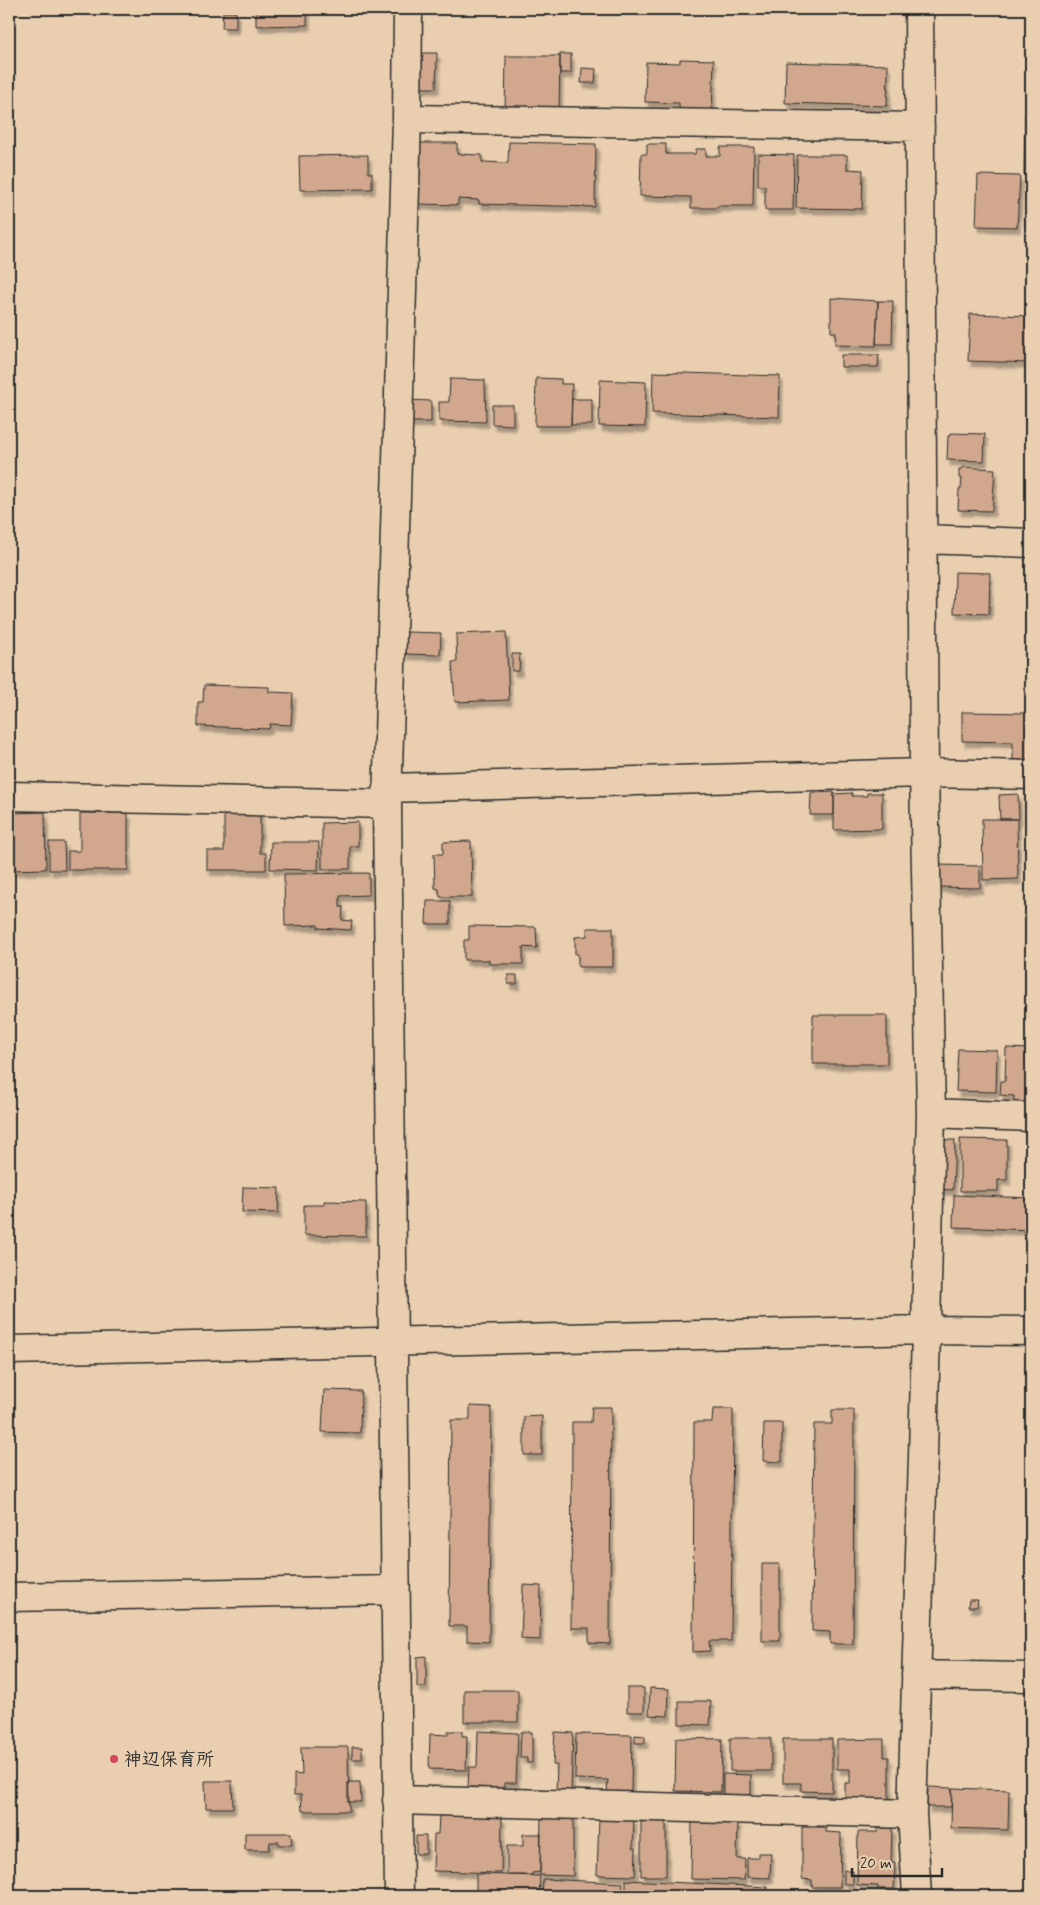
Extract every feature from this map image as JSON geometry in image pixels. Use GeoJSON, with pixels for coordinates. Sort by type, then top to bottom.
{"type":"FeatureCollection","features":[{"type":"Feature","properties":{"kind":"street"},"geometry":{"type":"LineString","coordinates":[[398,1896],[387,796],[408,119],[408,9]]}},
{"type":"Feature","properties":{"kind":"street"},"geometry":{"type":"LineString","coordinates":[[917,1896],[912,1814],[931,1113],[924,773],[919,9]]}},
{"type":"Feature","properties":{"kind":"street"},"geometry":{"type":"LineString","coordinates":[[408,119],[920,127]]}},
{"type":"Feature","properties":{"kind":"street"},"geometry":{"type":"LineString","coordinates":[[923,539],[1031,543]]}},
{"type":"Feature","properties":{"kind":"street"},"geometry":{"type":"LineString","coordinates":[[9,796],[387,796],[924,773],[1031,775]]}},
{"type":"Feature","properties":{"kind":"street"},"geometry":{"type":"LineString","coordinates":[[931,1113],[1031,1117]]}},
{"type":"Feature","properties":{"kind":"street"},"geometry":{"type":"LineString","coordinates":[[9,1350],[926,1330],[1031,1331]]}},
{"type":"Feature","properties":{"kind":"street"},"geometry":{"type":"LineString","coordinates":[[9,1597],[395,1590]]}},
{"type":"Feature","properties":{"kind":"street"},"geometry":{"type":"LineString","coordinates":[[916,1675],[1031,1677]]}},
{"type":"Feature","properties":{"kind":"street"},"geometry":{"type":"LineString","coordinates":[[397,1800],[912,1814]]}},
{"type":"Feature","properties":{"kind":"building"},"geometry":{"type":"Polygon","coordinates":[[[256,9],[307,9],[307,25],[256,26],[256,9]]]}},
{"type":"Feature","properties":{"kind":"building"},"geometry":{"type":"Polygon","coordinates":[[[223,12],[236,12],[236,28],[222,28],[223,12]]]}},
{"type":"Feature","properties":{"kind":"building"},"geometry":{"type":"Polygon","coordinates":[[[420,53],[437,53],[436,88],[419,88],[420,53]]]}},
{"type":"Feature","properties":{"kind":"building"},"geometry":{"type":"Polygon","coordinates":[[[560,54],[571,54],[571,73],[560,73],[560,54]]]}},
{"type":"Feature","properties":{"kind":"building"},"geometry":{"type":"Polygon","coordinates":[[[506,56],[560,56],[559,115],[505,114],[506,56]]]}},
{"type":"Feature","properties":{"kind":"building"},"geometry":{"type":"Polygon","coordinates":[[[680,59],[714,60],[712,110],[679,109],[679,103],[645,102],[646,62],[680,63],[680,59]]]}},
{"type":"Feature","properties":{"kind":"building"},"geometry":{"type":"Polygon","coordinates":[[[786,62],[888,65],[887,106],[785,103],[786,62]]]}},
{"type":"Feature","properties":{"kind":"building"},"geometry":{"type":"Polygon","coordinates":[[[582,68],[596,69],[595,83],[581,83],[582,68]]]}},
{"type":"Feature","properties":{"kind":"building"},"geometry":{"type":"Polygon","coordinates":[[[1025,113],[1031,114],[1031,175],[1024,174],[1025,113]]]}},
{"type":"Feature","properties":{"kind":"building"},"geometry":{"type":"Polygon","coordinates":[[[509,142],[596,144],[595,207],[479,204],[479,200],[458,199],[458,205],[417,204],[419,143],[457,143],[457,154],[482,155],[482,162],[508,163],[509,142]]]}},
{"type":"Feature","properties":{"kind":"building"},"geometry":{"type":"Polygon","coordinates":[[[647,144],[666,144],[666,154],[695,154],[696,149],[706,149],[706,156],[720,156],[720,147],[754,147],[753,206],[691,208],[691,197],[640,196],[641,154],[647,154],[647,144]]]}},
{"type":"Feature","properties":{"kind":"building"},"geometry":{"type":"Polygon","coordinates":[[[758,154],[794,155],[793,210],[765,210],[765,186],[758,186],[758,154]]]}},
{"type":"Feature","properties":{"kind":"building"},"geometry":{"type":"Polygon","coordinates":[[[368,155],[368,173],[372,173],[372,189],[300,190],[299,156],[368,155]]]}},
{"type":"Feature","properties":{"kind":"building"},"geometry":{"type":"Polygon","coordinates":[[[797,155],[847,155],[847,169],[863,170],[862,209],[796,208],[797,155]]]}},
{"type":"Feature","properties":{"kind":"building"},"geometry":{"type":"Polygon","coordinates":[[[978,175],[1020,176],[1017,227],[976,226],[978,175]]]}},
{"type":"Feature","properties":{"kind":"building"},"geometry":{"type":"Polygon","coordinates":[[[1027,177],[1031,177],[1031,226],[1025,226],[1027,177]]]}},
{"type":"Feature","properties":{"kind":"building"},"geometry":{"type":"Polygon","coordinates":[[[831,298],[878,301],[876,346],[835,345],[836,332],[831,332],[831,298]]]}},
{"type":"Feature","properties":{"kind":"building"},"geometry":{"type":"Polygon","coordinates":[[[878,301],[893,301],[892,344],[876,344],[878,301]]]}},
{"type":"Feature","properties":{"kind":"building"},"geometry":{"type":"Polygon","coordinates":[[[970,314],[1031,316],[1031,363],[968,361],[970,314]]]}},
{"type":"Feature","properties":{"kind":"building"},"geometry":{"type":"Polygon","coordinates":[[[841,355],[879,355],[878,367],[841,367],[841,355]]]}},
{"type":"Feature","properties":{"kind":"building"},"geometry":{"type":"Polygon","coordinates":[[[653,372],[780,376],[779,417],[652,413],[653,372]]]}},
{"type":"Feature","properties":{"kind":"building"},"geometry":{"type":"Polygon","coordinates":[[[536,378],[561,379],[561,384],[572,384],[571,426],[535,426],[536,378]]]}},
{"type":"Feature","properties":{"kind":"building"},"geometry":{"type":"Polygon","coordinates":[[[450,379],[485,380],[486,422],[439,421],[439,402],[449,402],[450,379]]]}},
{"type":"Feature","properties":{"kind":"building"},"geometry":{"type":"Polygon","coordinates":[[[600,380],[646,382],[645,427],[599,426],[600,380]]]}},
{"type":"Feature","properties":{"kind":"building"},"geometry":{"type":"Polygon","coordinates":[[[572,399],[592,399],[592,425],[571,425],[572,399]]]}},
{"type":"Feature","properties":{"kind":"building"},"geometry":{"type":"Polygon","coordinates":[[[408,400],[431,401],[431,422],[408,422],[408,400]]]}},
{"type":"Feature","properties":{"kind":"building"},"geometry":{"type":"Polygon","coordinates":[[[492,405],[513,405],[513,425],[492,424],[492,405]]]}},
{"type":"Feature","properties":{"kind":"building"},"geometry":{"type":"Polygon","coordinates":[[[950,433],[985,434],[984,461],[947,460],[948,436],[950,436],[950,433]]]}},
{"type":"Feature","properties":{"kind":"building"},"geometry":{"type":"Polygon","coordinates":[[[962,467],[995,469],[992,511],[958,510],[959,489],[961,489],[962,478],[959,478],[959,469],[962,469],[962,467]]]}},
{"type":"Feature","properties":{"kind":"building"},"geometry":{"type":"Polygon","coordinates":[[[955,572],[990,573],[989,614],[954,613],[955,572]]]}},
{"type":"Feature","properties":{"kind":"building"},"geometry":{"type":"Polygon","coordinates":[[[406,632],[441,633],[440,655],[405,654],[406,632]]]}},
{"type":"Feature","properties":{"kind":"building"},"geometry":{"type":"Polygon","coordinates":[[[506,632],[509,700],[455,702],[452,662],[457,662],[456,634],[506,632]]]}},
{"type":"Feature","properties":{"kind":"building"},"geometry":{"type":"Polygon","coordinates":[[[512,654],[520,654],[519,671],[512,671],[512,654]]]}},
{"type":"Feature","properties":{"kind":"building"},"geometry":{"type":"Polygon","coordinates":[[[204,685],[269,687],[269,692],[293,693],[291,725],[270,724],[269,729],[198,726],[198,702],[203,702],[204,685]]]}},
{"type":"Feature","properties":{"kind":"building"},"geometry":{"type":"Polygon","coordinates":[[[962,712],[1031,713],[1031,760],[1013,760],[1013,742],[962,741],[962,712]]]}},
{"type":"Feature","properties":{"kind":"building"},"geometry":{"type":"Polygon","coordinates":[[[834,792],[834,815],[810,815],[811,793],[834,792]]]}},
{"type":"Feature","properties":{"kind":"building"},"geometry":{"type":"Polygon","coordinates":[[[852,793],[852,796],[867,796],[867,793],[882,793],[882,829],[834,830],[834,794],[852,793]]]}},
{"type":"Feature","properties":{"kind":"building"},"geometry":{"type":"Polygon","coordinates":[[[1018,794],[1019,819],[1000,819],[999,795],[1018,794]]]}},
{"type":"Feature","properties":{"kind":"building"},"geometry":{"type":"Polygon","coordinates":[[[224,811],[260,811],[260,853],[266,853],[266,870],[207,870],[207,851],[224,851],[224,811]]]}},
{"type":"Feature","properties":{"kind":"building"},"geometry":{"type":"Polygon","coordinates":[[[45,812],[46,869],[9,870],[9,813],[45,812]]]}},
{"type":"Feature","properties":{"kind":"building"},"geometry":{"type":"Polygon","coordinates":[[[80,813],[128,813],[128,870],[68,870],[68,851],[80,851],[80,813]]]}},
{"type":"Feature","properties":{"kind":"building"},"geometry":{"type":"Polygon","coordinates":[[[982,819],[1017,819],[1018,879],[983,880],[982,819]]]}},
{"type":"Feature","properties":{"kind":"building"},"geometry":{"type":"Polygon","coordinates":[[[358,822],[358,846],[350,846],[350,869],[322,869],[322,823],[358,822]]]}},
{"type":"Feature","properties":{"kind":"building"},"geometry":{"type":"Polygon","coordinates":[[[471,841],[472,897],[440,897],[439,889],[435,888],[434,854],[443,854],[443,842],[471,841]]]}},
{"type":"Feature","properties":{"kind":"building"},"geometry":{"type":"Polygon","coordinates":[[[49,842],[64,842],[65,870],[49,870],[49,842]]]}},
{"type":"Feature","properties":{"kind":"building"},"geometry":{"type":"Polygon","coordinates":[[[271,842],[319,842],[318,870],[270,869],[271,842]]]}},
{"type":"Feature","properties":{"kind":"building"},"geometry":{"type":"Polygon","coordinates":[[[940,865],[980,866],[980,888],[938,887],[940,865]]]}},
{"type":"Feature","properties":{"kind":"building"},"geometry":{"type":"Polygon","coordinates":[[[369,873],[369,895],[340,896],[340,907],[343,907],[342,920],[352,921],[351,930],[318,928],[318,925],[285,926],[284,874],[369,873]]]}},
{"type":"Feature","properties":{"kind":"building"},"geometry":{"type":"Polygon","coordinates":[[[427,901],[450,901],[450,924],[426,924],[427,901]]]}},
{"type":"Feature","properties":{"kind":"building"},"geometry":{"type":"Polygon","coordinates":[[[469,926],[536,927],[537,948],[523,947],[523,964],[489,964],[489,960],[464,960],[464,940],[469,940],[469,926]]]}},
{"type":"Feature","properties":{"kind":"building"},"geometry":{"type":"Polygon","coordinates":[[[587,928],[613,928],[613,967],[578,967],[578,954],[575,954],[575,937],[587,936],[587,928]]]}},
{"type":"Feature","properties":{"kind":"building"},"geometry":{"type":"Polygon","coordinates":[[[508,975],[517,975],[517,984],[508,984],[508,975]]]}},
{"type":"Feature","properties":{"kind":"building"},"geometry":{"type":"Polygon","coordinates":[[[813,1015],[887,1015],[887,1064],[813,1064],[813,1015]]]}},
{"type":"Feature","properties":{"kind":"building"},"geometry":{"type":"Polygon","coordinates":[[[1006,1048],[1031,1049],[1031,1109],[1014,1104],[1014,1096],[1000,1095],[1001,1081],[1005,1081],[1006,1048]]]}},
{"type":"Feature","properties":{"kind":"building"},"geometry":{"type":"Polygon","coordinates":[[[958,1049],[997,1050],[996,1092],[956,1091],[958,1049]]]}},
{"type":"Feature","properties":{"kind":"building"},"geometry":{"type":"Polygon","coordinates":[[[960,1139],[1007,1140],[1007,1180],[998,1180],[998,1191],[960,1191],[960,1139]]]}},
{"type":"Feature","properties":{"kind":"building"},"geometry":{"type":"Polygon","coordinates":[[[937,1140],[955,1140],[953,1190],[935,1189],[937,1140]]]}},
{"type":"Feature","properties":{"kind":"building"},"geometry":{"type":"Polygon","coordinates":[[[243,1187],[279,1188],[278,1213],[242,1212],[243,1187]]]}},
{"type":"Feature","properties":{"kind":"building"},"geometry":{"type":"Polygon","coordinates":[[[954,1195],[1031,1198],[1031,1230],[953,1227],[954,1195]]]}},
{"type":"Feature","properties":{"kind":"building"},"geometry":{"type":"Polygon","coordinates":[[[324,1201],[366,1202],[366,1236],[304,1235],[304,1205],[324,1205],[324,1201]]]}},
{"type":"Feature","properties":{"kind":"building"},"geometry":{"type":"Polygon","coordinates":[[[324,1390],[361,1391],[360,1433],[322,1432],[324,1390]]]}},
{"type":"Feature","properties":{"kind":"building"},"geometry":{"type":"Polygon","coordinates":[[[470,1406],[491,1407],[489,1642],[467,1641],[467,1626],[449,1626],[451,1420],[470,1420],[470,1406]]]}},
{"type":"Feature","properties":{"kind":"building"},"geometry":{"type":"Polygon","coordinates":[[[592,1407],[611,1407],[610,1644],[589,1643],[589,1628],[571,1628],[572,1422],[591,1422],[592,1407]]]}},
{"type":"Feature","properties":{"kind":"building"},"geometry":{"type":"Polygon","coordinates":[[[713,1409],[733,1409],[731,1641],[709,1641],[710,1651],[693,1652],[694,1422],[712,1422],[713,1409]]]}},
{"type":"Feature","properties":{"kind":"building"},"geometry":{"type":"Polygon","coordinates":[[[832,1410],[854,1410],[853,1644],[830,1644],[830,1632],[812,1631],[814,1424],[832,1424],[832,1410]]]}},
{"type":"Feature","properties":{"kind":"building"},"geometry":{"type":"Polygon","coordinates":[[[542,1416],[542,1455],[524,1455],[524,1417],[542,1416]]]}},
{"type":"Feature","properties":{"kind":"building"},"geometry":{"type":"Polygon","coordinates":[[[764,1423],[782,1423],[782,1462],[763,1461],[764,1423]]]}},
{"type":"Feature","properties":{"kind":"building"},"geometry":{"type":"Polygon","coordinates":[[[762,1564],[780,1564],[780,1641],[762,1641],[762,1564]]]}},
{"type":"Feature","properties":{"kind":"building"},"geometry":{"type":"Polygon","coordinates":[[[523,1585],[541,1586],[540,1640],[521,1639],[523,1585]]]}},
{"type":"Feature","properties":{"kind":"building"},"geometry":{"type":"Polygon","coordinates":[[[969,1600],[978,1600],[977,1607],[968,1607],[969,1600]]]}},
{"type":"Feature","properties":{"kind":"building"},"geometry":{"type":"Polygon","coordinates":[[[426,1656],[426,1687],[417,1687],[417,1657],[426,1656]]]}},
{"type":"Feature","properties":{"kind":"building"},"geometry":{"type":"Polygon","coordinates":[[[627,1688],[644,1688],[644,1712],[627,1712],[627,1688]]]}},
{"type":"Feature","properties":{"kind":"building"},"geometry":{"type":"Polygon","coordinates":[[[650,1688],[669,1689],[668,1716],[649,1715],[650,1688]]]}},
{"type":"Feature","properties":{"kind":"building"},"geometry":{"type":"Polygon","coordinates":[[[464,1690],[518,1690],[518,1722],[464,1722],[464,1690]]]}},
{"type":"Feature","properties":{"kind":"building"},"geometry":{"type":"Polygon","coordinates":[[[679,1701],[711,1701],[710,1725],[679,1724],[679,1701]]]}},
{"type":"Feature","properties":{"kind":"building"},"geometry":{"type":"Polygon","coordinates":[[[448,1731],[462,1731],[462,1736],[467,1736],[466,1770],[429,1769],[430,1734],[448,1735],[448,1731]]]}},
{"type":"Feature","properties":{"kind":"building"},"geometry":{"type":"Polygon","coordinates":[[[478,1731],[518,1733],[516,1783],[504,1783],[504,1788],[468,1787],[469,1767],[477,1767],[478,1731]]]}},
{"type":"Feature","properties":{"kind":"building"},"geometry":{"type":"Polygon","coordinates":[[[521,1732],[532,1732],[532,1763],[527,1763],[527,1758],[520,1758],[521,1732]]]}},
{"type":"Feature","properties":{"kind":"building"},"geometry":{"type":"Polygon","coordinates":[[[555,1732],[573,1733],[571,1793],[556,1792],[557,1765],[553,1765],[555,1732]]]}},
{"type":"Feature","properties":{"kind":"building"},"geometry":{"type":"Polygon","coordinates":[[[576,1734],[632,1735],[631,1792],[607,1792],[608,1780],[575,1779],[576,1734]]]}},
{"type":"Feature","properties":{"kind":"building"},"geometry":{"type":"Polygon","coordinates":[[[635,1735],[645,1736],[645,1743],[635,1743],[635,1735]]]}},
{"type":"Feature","properties":{"kind":"building"},"geometry":{"type":"Polygon","coordinates":[[[676,1738],[722,1739],[721,1792],[675,1791],[676,1738]]]}},
{"type":"Feature","properties":{"kind":"building"},"geometry":{"type":"Polygon","coordinates":[[[730,1738],[771,1738],[771,1771],[730,1771],[730,1738]]]}},
{"type":"Feature","properties":{"kind":"building"},"geometry":{"type":"Polygon","coordinates":[[[783,1739],[832,1739],[832,1792],[801,1791],[801,1783],[783,1783],[783,1739]]]}},
{"type":"Feature","properties":{"kind":"building"},"geometry":{"type":"Polygon","coordinates":[[[884,1739],[884,1757],[889,1757],[889,1799],[845,1799],[845,1783],[850,1783],[850,1769],[837,1769],[837,1740],[884,1739]]]}},
{"type":"Feature","properties":{"kind":"building"},"geometry":{"type":"Polygon","coordinates":[[[301,1747],[348,1747],[349,1811],[302,1811],[301,1795],[294,1795],[294,1774],[302,1775],[301,1747]]]}},
{"type":"Feature","properties":{"kind":"building"},"geometry":{"type":"Polygon","coordinates":[[[352,1747],[362,1747],[362,1759],[352,1759],[352,1747]]]}},
{"type":"Feature","properties":{"kind":"building"},"geometry":{"type":"Polygon","coordinates":[[[723,1774],[751,1775],[751,1795],[723,1795],[723,1774]]]}},
{"type":"Feature","properties":{"kind":"building"},"geometry":{"type":"Polygon","coordinates":[[[205,1781],[232,1781],[233,1808],[206,1808],[205,1781]]]}},
{"type":"Feature","properties":{"kind":"building"},"geometry":{"type":"Polygon","coordinates":[[[348,1782],[360,1782],[361,1802],[348,1802],[348,1782]]]}},
{"type":"Feature","properties":{"kind":"building"},"geometry":{"type":"Polygon","coordinates":[[[928,1787],[952,1788],[951,1807],[927,1807],[928,1787]]]}},
{"type":"Feature","properties":{"kind":"building"},"geometry":{"type":"Polygon","coordinates":[[[952,1788],[1009,1790],[1008,1830],[951,1828],[952,1788]]]}},
{"type":"Feature","properties":{"kind":"building"},"geometry":{"type":"Polygon","coordinates":[[[439,1815],[502,1817],[501,1873],[433,1871],[434,1834],[438,1834],[439,1815]]]}},
{"type":"Feature","properties":{"kind":"building"},"geometry":{"type":"Polygon","coordinates":[[[541,1817],[573,1817],[573,1876],[540,1875],[541,1817]]]}},
{"type":"Feature","properties":{"kind":"building"},"geometry":{"type":"Polygon","coordinates":[[[599,1818],[634,1819],[633,1848],[636,1848],[635,1876],[597,1875],[599,1818]]]}},
{"type":"Feature","properties":{"kind":"building"},"geometry":{"type":"Polygon","coordinates":[[[641,1820],[666,1820],[666,1876],[641,1876],[641,1820]]]}},
{"type":"Feature","properties":{"kind":"building"},"geometry":{"type":"Polygon","coordinates":[[[692,1821],[738,1822],[737,1859],[745,1859],[744,1880],[691,1879],[692,1821]]]}},
{"type":"Feature","properties":{"kind":"building"},"geometry":{"type":"Polygon","coordinates":[[[802,1827],[826,1827],[826,1832],[841,1833],[840,1887],[812,1887],[812,1880],[802,1879],[802,1827]]]}},
{"type":"Feature","properties":{"kind":"building"},"geometry":{"type":"Polygon","coordinates":[[[878,1828],[892,1828],[891,1862],[895,1862],[894,1889],[878,1889],[878,1886],[857,1885],[858,1832],[878,1832],[878,1828]]]}},
{"type":"Feature","properties":{"kind":"building"},"geometry":{"type":"Polygon","coordinates":[[[245,1833],[291,1833],[292,1845],[279,1845],[279,1842],[270,1842],[269,1850],[245,1850],[245,1833]]]}},
{"type":"Feature","properties":{"kind":"building"},"geometry":{"type":"Polygon","coordinates":[[[523,1834],[541,1834],[540,1872],[532,1873],[532,1875],[507,1875],[507,1846],[523,1846],[523,1834]]]}},
{"type":"Feature","properties":{"kind":"building"},"geometry":{"type":"Polygon","coordinates":[[[416,1836],[426,1836],[426,1854],[416,1854],[416,1836]]]}},
{"type":"Feature","properties":{"kind":"building"},"geometry":{"type":"Polygon","coordinates":[[[758,1853],[771,1853],[770,1878],[747,1877],[747,1858],[758,1858],[758,1853]]]}},
{"type":"Feature","properties":{"kind":"building"},"geometry":{"type":"Polygon","coordinates":[[[844,1870],[853,1871],[853,1884],[844,1884],[844,1870]]]}},
{"type":"Feature","properties":{"kind":"building"},"geometry":{"type":"Polygon","coordinates":[[[476,1874],[540,1876],[539,1896],[476,1896],[476,1874]]]}},
{"type":"Feature","properties":{"kind":"building"},"geometry":{"type":"Polygon","coordinates":[[[543,1879],[623,1883],[622,1896],[542,1896],[543,1879]]]}},
{"type":"Feature","properties":{"kind":"building"},"geometry":{"type":"Polygon","coordinates":[[[626,1880],[768,1887],[767,1896],[626,1896],[626,1880]]]}},
{"type":"Feature","properties":{"kind":"place","name":"神辺保育所"},"geometry":{"type":"Point","coordinates":[114,1759]}}]}
